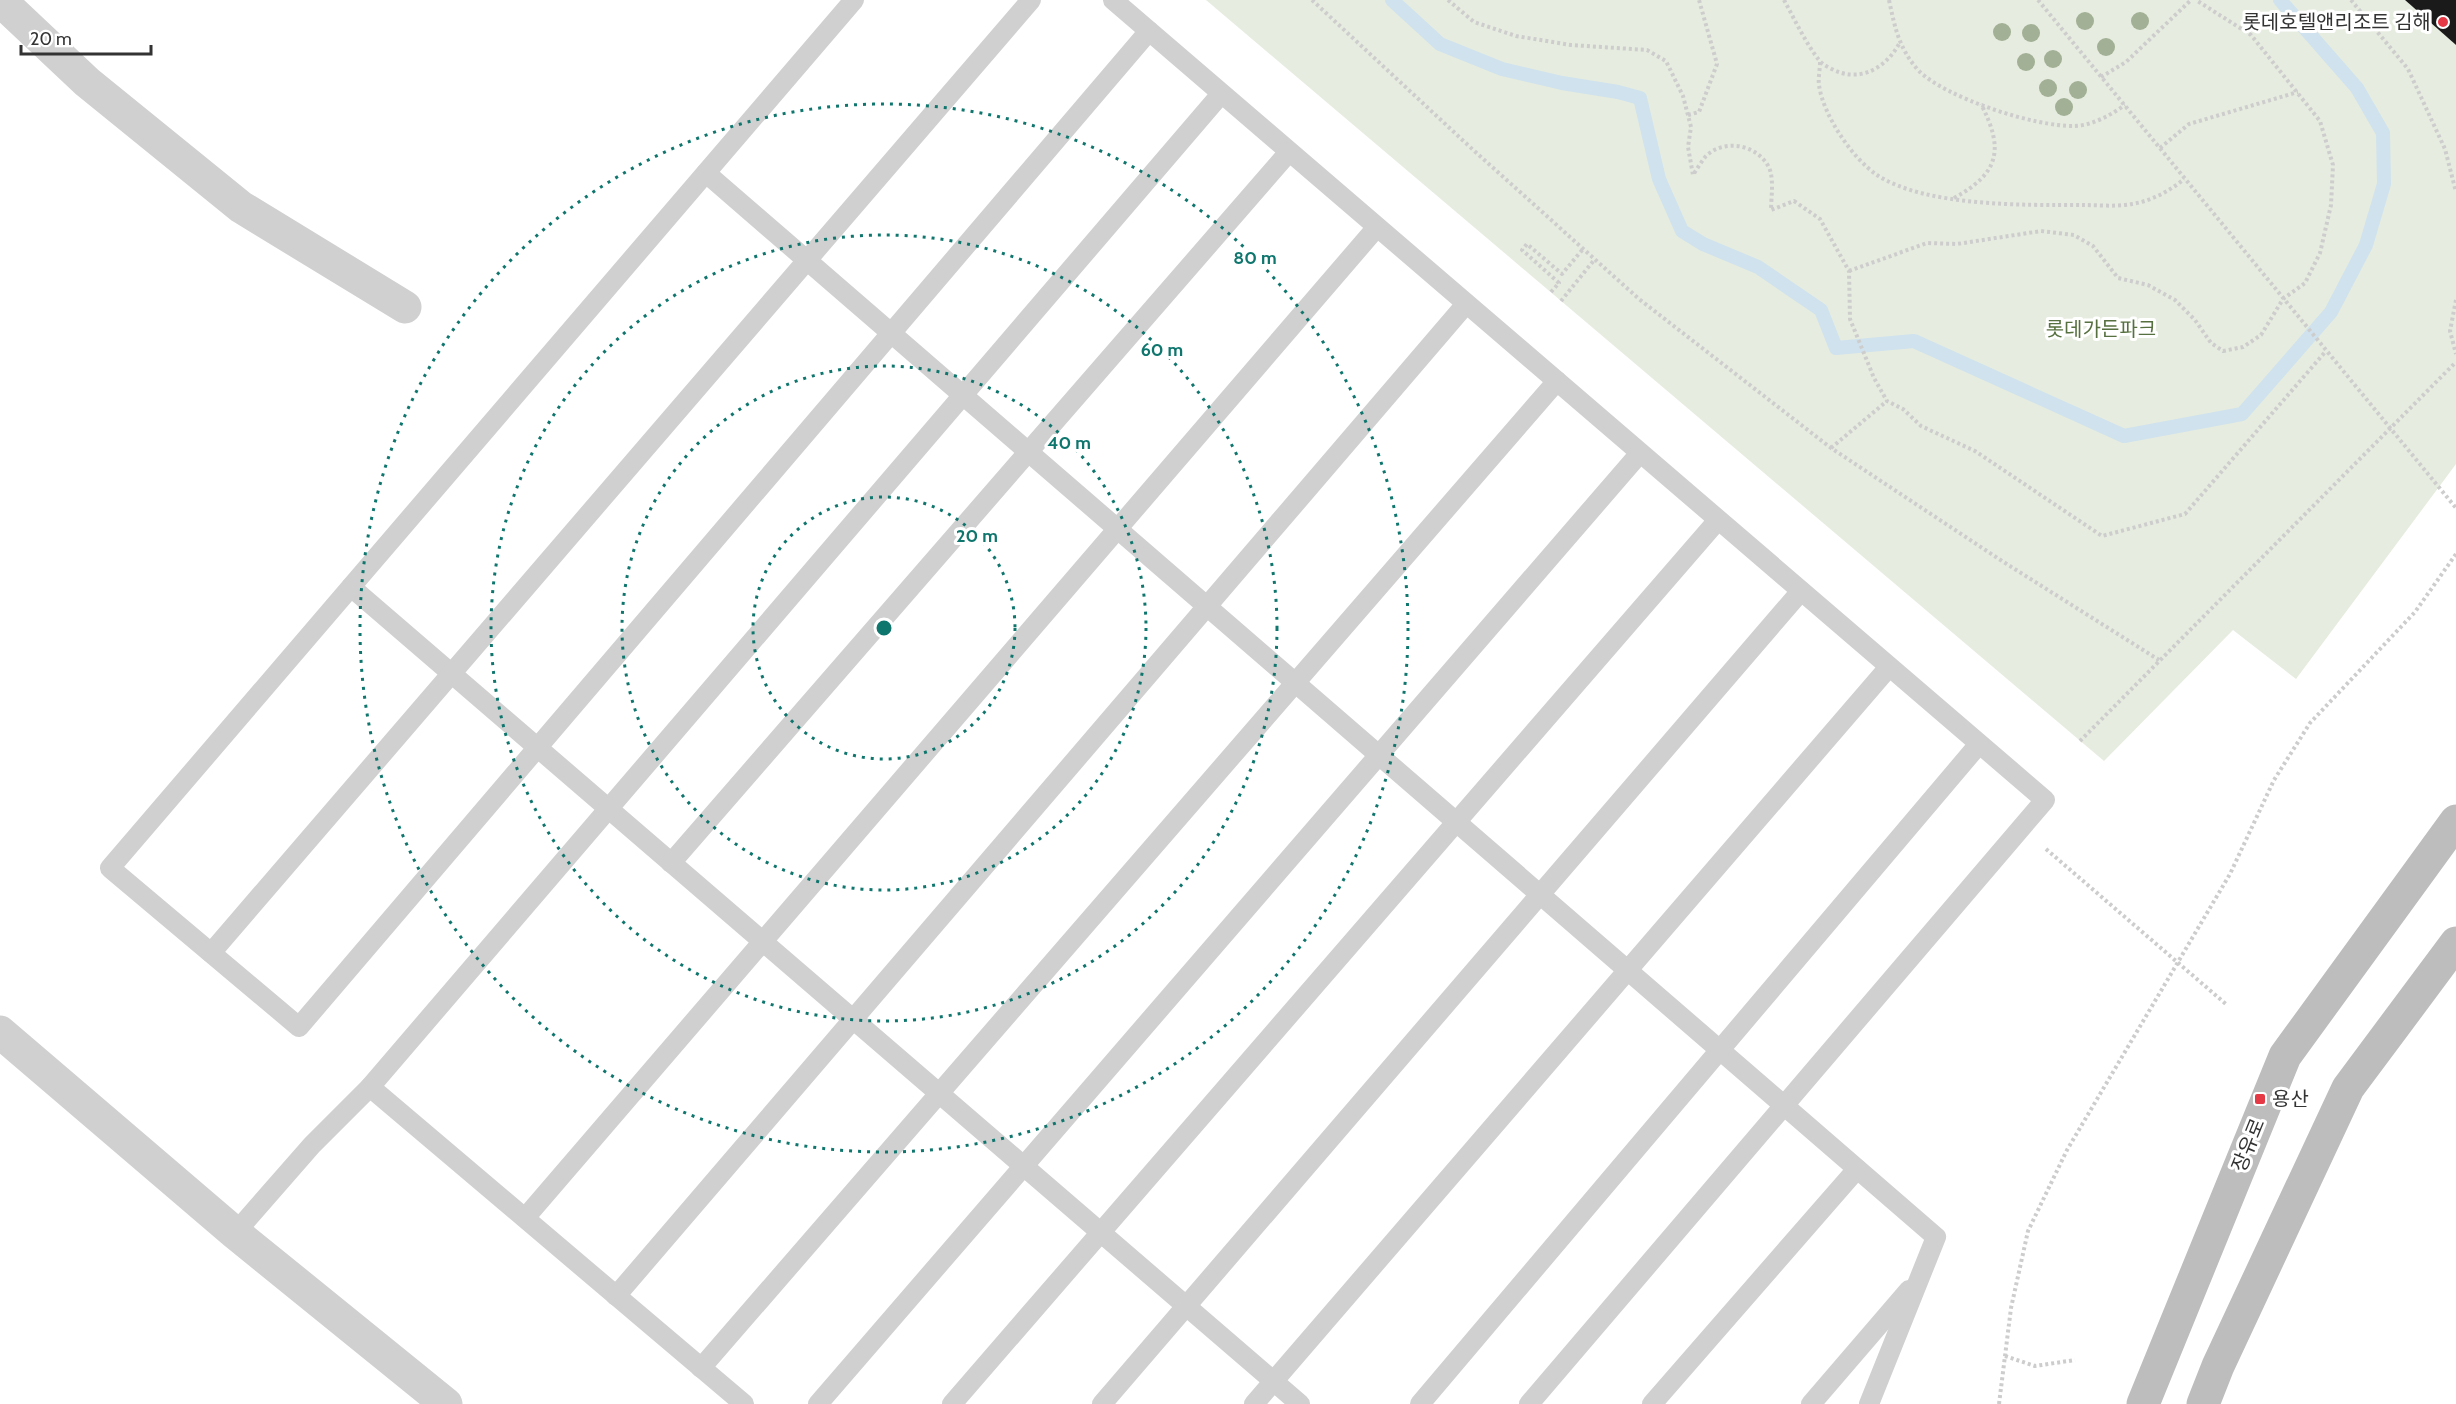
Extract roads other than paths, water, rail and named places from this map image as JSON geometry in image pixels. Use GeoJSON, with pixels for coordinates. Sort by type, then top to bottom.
{"type":"FeatureCollection","features":[{"type":"Feature","properties":{"kind":"main road","name":"장유로"},"geometry":{"type":"LineString","coordinates":[[2143,1404],[2285,1056],[2456,821]]}},
{"type":"Feature","properties":{"kind":"main road"},"geometry":{"type":"LineString","coordinates":[[2204,1404],[2218,1366],[2348,1088],[2456,943]]}},
{"type":"Feature","properties":{"kind":"street"},"geometry":{"type":"LineString","coordinates":[[0,0],[87,82],[241,207],[405,307]]}},
{"type":"Feature","properties":{"kind":"street"},"geometry":{"type":"LineString","coordinates":[[0,1032],[235,1233],[446,1404]]}},
{"type":"Feature","properties":{"kind":"lane"},"geometry":{"type":"LineString","coordinates":[[854,0],[111,868],[299,1027],[1149,31]]}},
{"type":"Feature","properties":{"kind":"lane"},"geometry":{"type":"LineString","coordinates":[[211,952],[1031,0]]}},
{"type":"Feature","properties":{"kind":"lane"},"geometry":{"type":"LineString","coordinates":[[1113,0],[2044,800],[1529,1404]]}},
{"type":"Feature","properties":{"kind":"lane"},"geometry":{"type":"LineString","coordinates":[[235,1233],[312,1145],[370,1087],[1221,94]]}},
{"type":"Feature","properties":{"kind":"lane"},"geometry":{"type":"LineString","coordinates":[[671,863],[1289,152]]}},
{"type":"Feature","properties":{"kind":"lane"},"geometry":{"type":"LineString","coordinates":[[706,173],[1936,1236],[1869,1404]]}},
{"type":"Feature","properties":{"kind":"lane"},"geometry":{"type":"LineString","coordinates":[[525,1218],[1377,227]]}},
{"type":"Feature","properties":{"kind":"lane"},"geometry":{"type":"LineString","coordinates":[[616,1296],[1466,304]]}},
{"type":"Feature","properties":{"kind":"lane"},"geometry":{"type":"LineString","coordinates":[[701,1368],[1557,381]]}},
{"type":"Feature","properties":{"kind":"lane"},"geometry":{"type":"LineString","coordinates":[[818,1404],[1640,453]]}},
{"type":"Feature","properties":{"kind":"lane"},"geometry":{"type":"LineString","coordinates":[[952,1404],[1718,520]]}},
{"type":"Feature","properties":{"kind":"lane"},"geometry":{"type":"LineString","coordinates":[[351,587],[1300,1404]]}},
{"type":"Feature","properties":{"kind":"lane"},"geometry":{"type":"LineString","coordinates":[[1101,1404],[1801,591]]}},
{"type":"Feature","properties":{"kind":"lane"},"geometry":{"type":"LineString","coordinates":[[1254,1404],[1890,667]]}},
{"type":"Feature","properties":{"kind":"lane"},"geometry":{"type":"LineString","coordinates":[[1420,1404],[1979,744]]}},
{"type":"Feature","properties":{"kind":"lane"},"geometry":{"type":"LineString","coordinates":[[370,1087],[744,1404]]}},
{"type":"Feature","properties":{"kind":"lane"},"geometry":{"type":"LineString","coordinates":[[1652,1404],[1857,1169]]}},
{"type":"Feature","properties":{"kind":"lane"},"geometry":{"type":"LineString","coordinates":[[1811,1404],[1919,1278]]}},
{"type":"Feature","properties":{"kind":"waterway"},"geometry":{"type":"LineString","coordinates":[[1392,0],[1440,44],[1502,69],[1640,98],[1659,179],[1682,231],[1703,244],[1758,267],[1821,310],[1836,348],[1914,341],[2124,436],[2242,414],[2331,312],[2366,245],[2384,184],[2383,133],[2357,88],[2280,0]]}},
{"type":"Feature","properties":{"kind":"place","name":"롯데호텔앤리조트 김해"},"geometry":{"type":"Point","coordinates":[2443,22]}},
{"type":"Feature","properties":{"kind":"place","name":"용산"},"geometry":{"type":"Point","coordinates":[2260,1099]}},
{"type":"Feature","properties":{"kind":"park label","name":"롯데가든파크"},"geometry":{"type":"Point","coordinates":[2101,329]}}]}
